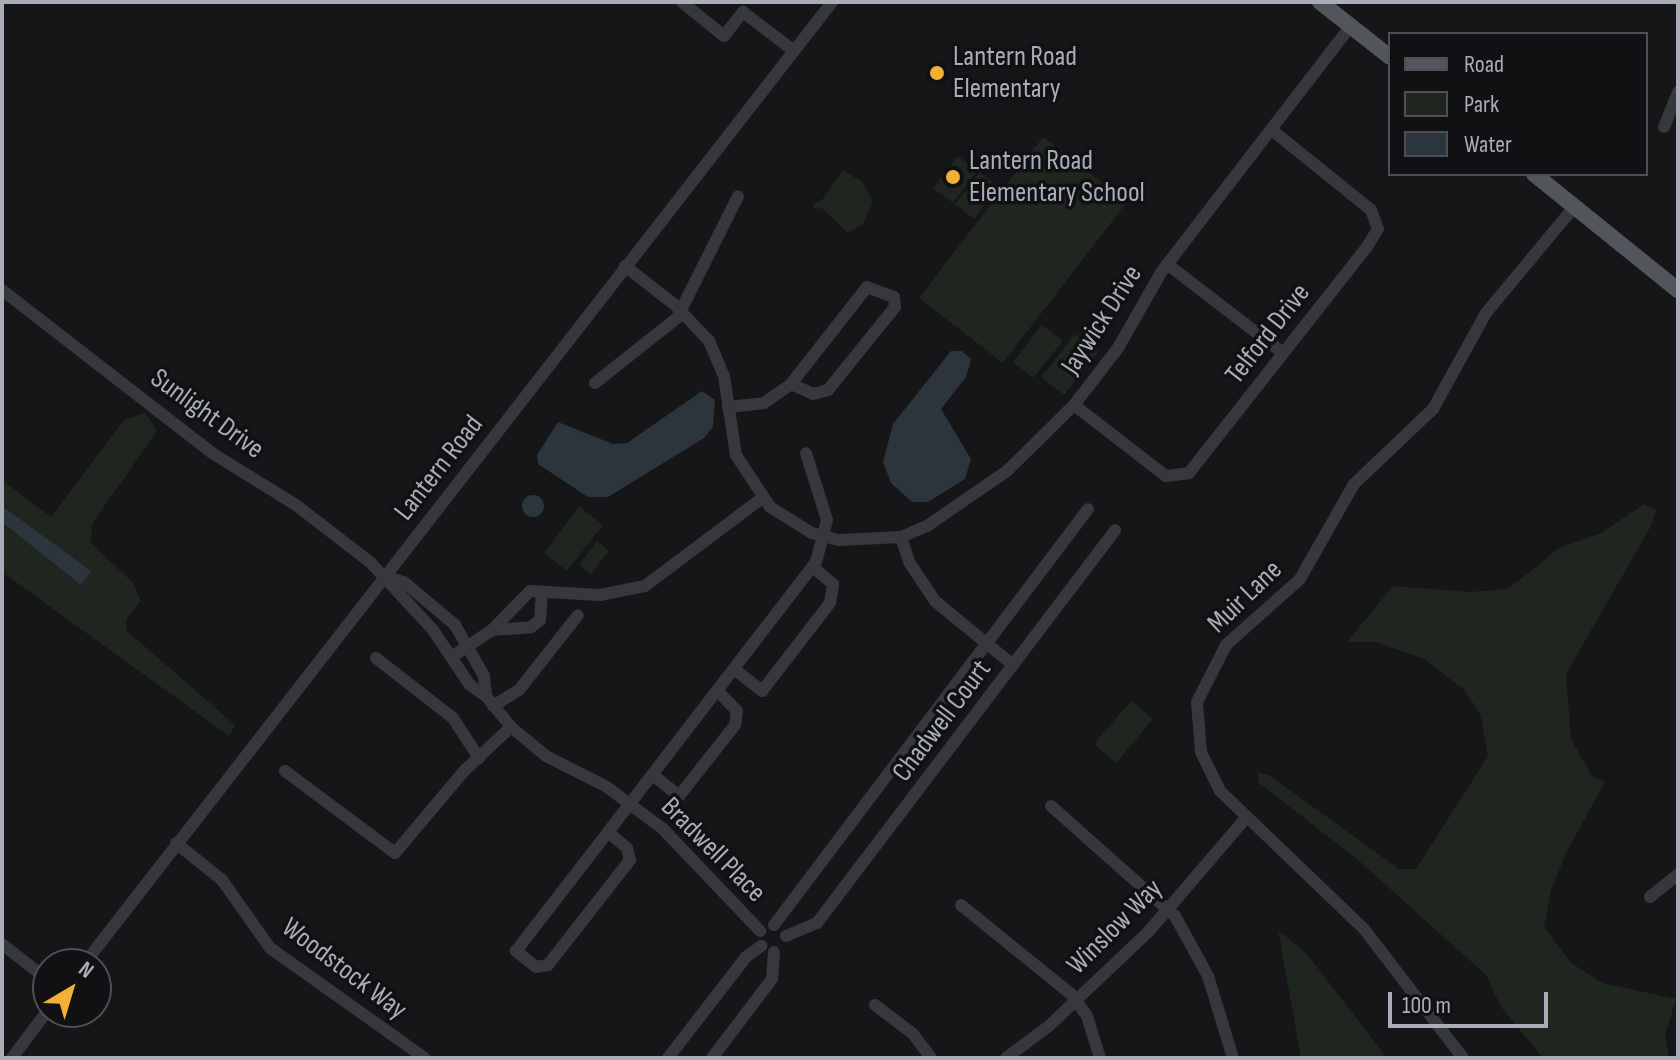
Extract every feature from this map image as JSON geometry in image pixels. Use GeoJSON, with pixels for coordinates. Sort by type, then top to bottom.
{"type":"FeatureCollection","features":[{"type":"Feature","properties":{"kind":"main road"},"geometry":{"type":"LineString","coordinates":[[1320,2],[1388,55]]}},
{"type":"Feature","properties":{"kind":"main road"},"geometry":{"type":"LineString","coordinates":[[1536,176],[1678,290]]}},
{"type":"Feature","properties":{"kind":"street"},"geometry":{"type":"LineString","coordinates":[[682,2],[724,36],[743,12],[794,51]]}},
{"type":"Feature","properties":{"kind":"street","name":"Lantern Road"},"geometry":{"type":"LineString","coordinates":[[96,948],[832,2]]}},
{"type":"Feature","properties":{"kind":"street","name":"Jaywick Drive"},"geometry":{"type":"LineString","coordinates":[[625,266],[681,310],[718,357],[736,455],[762,498],[786,520],[825,537],[862,543],[901,537],[927,526],[1007,471],[1074,405],[1118,348],[1167,264],[1351,26]]}},
{"type":"Feature","properties":{"kind":"street"},"geometry":{"type":"LineString","coordinates":[[1664,127],[1678,92]]}},
{"type":"Feature","properties":{"kind":"street","name":"Telford Drive"},"geometry":{"type":"LineString","coordinates":[[1074,405],[1166,476],[1176,477],[1193,469],[1378,229],[1367,205],[1272,130]]}},
{"type":"Feature","properties":{"kind":"street"},"geometry":{"type":"LineString","coordinates":[[595,383],[661,335],[681,310],[738,196]]}},
{"type":"Feature","properties":{"kind":"street","name":"Muir Lane"},"geometry":{"type":"LineString","coordinates":[[1463,1058],[1364,929],[1216,786],[1201,752],[1197,702],[1209,672],[1226,645],[1300,579],[1354,484],[1433,409],[1486,313],[1574,207]]}},
{"type":"Feature","properties":{"kind":"street"},"geometry":{"type":"LineString","coordinates":[[1167,264],[1283,353]]}},
{"type":"Feature","properties":{"kind":"street"},"geometry":{"type":"LineString","coordinates":[[728,407],[764,403],[791,384],[867,287],[894,297],[895,307],[828,390],[813,394],[791,384]]}},
{"type":"Feature","properties":{"kind":"street","name":"Sunlight Drive"},"geometry":{"type":"LineString","coordinates":[[2,290],[212,453],[296,505],[385,576]]}},
{"type":"Feature","properties":{"kind":"street"},"geometry":{"type":"LineString","coordinates":[[718,691],[813,567],[825,537],[827,520],[806,453]]}},
{"type":"Feature","properties":{"kind":"street"},"geometry":{"type":"LineString","coordinates":[[453,656],[492,630],[523,594],[600,595],[645,586],[762,498]]}},
{"type":"Feature","properties":{"kind":"street","name":"Chadwell Court"},"geometry":{"type":"LineString","coordinates":[[882,784],[1088,509]]}},
{"type":"Feature","properties":{"kind":"street","name":"Chadwell Court"},"geometry":{"type":"LineString","coordinates":[[786,936],[817,923],[1115,530]]}},
{"type":"Feature","properties":{"kind":"street","name":"Chadwell Court"},"geometry":{"type":"LineString","coordinates":[[901,537],[909,562],[935,601],[1013,665]]}},
{"type":"Feature","properties":{"kind":"street"},"geometry":{"type":"LineString","coordinates":[[734,669],[762,691],[821,615],[835,590],[813,567]]}},
{"type":"Feature","properties":{"kind":"street","name":"Bradwell Place"},"geometry":{"type":"LineString","coordinates":[[385,576],[404,582],[436,607],[468,646],[484,676],[490,701]]}},
{"type":"Feature","properties":{"kind":"street","name":"Bradwell Place"},"geometry":{"type":"LineString","coordinates":[[385,576],[395,594],[453,656],[470,685],[490,701],[511,727],[546,756],[630,804],[663,829],[760,931]]}},
{"type":"Feature","properties":{"kind":"street"},"geometry":{"type":"LineString","coordinates":[[492,630],[531,627],[540,620],[542,592]]}},
{"type":"Feature","properties":{"kind":"street"},"geometry":{"type":"LineString","coordinates":[[490,701],[519,690],[578,615]]}},
{"type":"Feature","properties":{"kind":"street"},"geometry":{"type":"LineString","coordinates":[[376,658],[453,718],[479,758]]}},
{"type":"Feature","properties":{"kind":"street","name":"Bradwell Place"},"geometry":{"type":"LineString","coordinates":[[608,832],[627,848],[630,860],[548,965],[536,967],[516,951],[608,832],[718,691],[738,716],[725,737],[679,796],[653,775]]}},
{"type":"Feature","properties":{"kind":"street"},"geometry":{"type":"LineString","coordinates":[[285,771],[395,853],[479,758],[511,727]]}},
{"type":"Feature","properties":{"kind":"street","name":"Bradwell Place"},"geometry":{"type":"LineString","coordinates":[[774,925],[882,784]]}},
{"type":"Feature","properties":{"kind":"street"},"geometry":{"type":"LineString","coordinates":[[1051,806],[1169,910],[1208,976],[1233,1058]]}},
{"type":"Feature","properties":{"kind":"street","name":"Winslow Way"},"geometry":{"type":"LineString","coordinates":[[1006,1058],[1077,1000],[1169,910],[1246,818]]}},
{"type":"Feature","properties":{"kind":"street","name":"Woodstock Way"},"geometry":{"type":"LineString","coordinates":[[176,843],[222,880],[270,948],[425,1058]]}},
{"type":"Feature","properties":{"kind":"street"},"geometry":{"type":"LineString","coordinates":[[1650,897],[1678,874]]}},
{"type":"Feature","properties":{"kind":"street"},"geometry":{"type":"LineString","coordinates":[[961,905],[1077,1000],[1100,1058]]}},
{"type":"Feature","properties":{"kind":"street"},"geometry":{"type":"LineString","coordinates":[[774,925],[786,936],[785,945],[774,952],[761,946],[760,931],[774,925]]}},
{"type":"Feature","properties":{"kind":"street"},"geometry":{"type":"LineString","coordinates":[[2,944],[32,967]]}},
{"type":"Feature","properties":{"kind":"street","name":"Bradwell Place"},"geometry":{"type":"LineString","coordinates":[[668,1058],[746,957],[761,946]]}},
{"type":"Feature","properties":{"kind":"street"},"geometry":{"type":"LineString","coordinates":[[712,1058],[772,979],[774,952]]}},
{"type":"Feature","properties":{"kind":"street"},"geometry":{"type":"LineString","coordinates":[[875,1005],[913,1034],[931,1058]]}},
{"type":"Feature","properties":{"kind":"street"},"geometry":{"type":"LineString","coordinates":[[12,1058],[34,1028]]}},
{"type":"Feature","properties":{"kind":"green space"},"geometry":{"type":"Polygon","coordinates":[[[1043,137],[1127,202],[1003,363],[919,298],[1043,137]]]}},
{"type":"Feature","properties":{"kind":"green space"},"geometry":{"type":"Polygon","coordinates":[[[958,156],[977,171],[953,203],[933,188],[958,156]]]}},
{"type":"Feature","properties":{"kind":"green space"},"geometry":{"type":"Polygon","coordinates":[[[843,171],[862,181],[873,202],[863,224],[848,233],[822,208],[814,209],[814,203],[822,200],[843,171]]]}},
{"type":"Feature","properties":{"kind":"green space"},"geometry":{"type":"Polygon","coordinates":[[[980,172],[998,187],[974,219],[955,204],[980,172]]]}},
{"type":"Feature","properties":{"kind":"green space"},"geometry":{"type":"Polygon","coordinates":[[[1042,325],[1063,341],[1033,378],[1013,362],[1042,325]]]}},
{"type":"Feature","properties":{"kind":"green space"},"geometry":{"type":"Polygon","coordinates":[[[1075,334],[1098,352],[1064,395],[1041,377],[1075,334]]]}},
{"type":"Feature","properties":{"kind":"green space"},"geometry":{"type":"Polygon","coordinates":[[[145,413],[157,431],[92,524],[91,543],[133,583],[141,601],[126,620],[127,631],[235,725],[229,736],[2,572],[2,480],[51,517],[124,420],[145,413]]]}},
{"type":"Feature","properties":{"kind":"green space"},"geometry":{"type":"Polygon","coordinates":[[[1644,504],[1656,510],[1651,526],[1566,674],[1571,739],[1592,776],[1605,782],[1567,851],[1551,890],[1544,927],[1570,962],[1602,983],[1676,999],[1665,1035],[1669,1058],[1543,1058],[1501,1007],[1486,975],[1358,860],[1259,783],[1257,772],[1269,775],[1399,869],[1416,869],[1488,756],[1480,713],[1464,690],[1424,659],[1376,642],[1347,642],[1393,586],[1470,592],[1508,589],[1559,548],[1601,533],[1644,504]]]}},
{"type":"Feature","properties":{"kind":"green space"},"geometry":{"type":"Polygon","coordinates":[[[579,506],[603,525],[567,571],[544,553],[579,506]]]}},
{"type":"Feature","properties":{"kind":"green space"},"geometry":{"type":"Polygon","coordinates":[[[597,541],[609,551],[591,574],[579,565],[597,541]]]}},
{"type":"Feature","properties":{"kind":"green space"},"geometry":{"type":"Polygon","coordinates":[[[1131,701],[1153,719],[1116,763],[1094,744],[1131,701]]]}},
{"type":"Feature","properties":{"kind":"green space"},"geometry":{"type":"Polygon","coordinates":[[[1278,930],[1307,954],[1387,1058],[1301,1058],[1278,930]]]}},
{"type":"Feature","properties":{"kind":"water"},"geometry":{"type":"Polygon","coordinates":[[[951,351],[962,351],[971,359],[966,377],[941,409],[971,459],[965,479],[928,502],[912,502],[891,483],[883,462],[893,424],[951,351]]]}},
{"type":"Feature","properties":{"kind":"water"},"geometry":{"type":"Polygon","coordinates":[[[702,391],[715,400],[713,427],[704,438],[608,497],[588,497],[538,464],[537,455],[558,422],[613,444],[627,443],[702,391]]]}},
{"type":"Feature","properties":{"kind":"water"},"geometry":{"type":"Polygon","coordinates":[[[533,495],[544,506],[533,517],[522,506],[533,495]]]}},
{"type":"Feature","properties":{"kind":"water"},"geometry":{"type":"Polygon","coordinates":[[[2,506],[91,571],[81,585],[2,522],[2,506]]]}},
{"type":"Feature","properties":{"kind":"place","name":"Lantern Road Elementary"},"geometry":{"type":"Point","coordinates":[937,73]}},
{"type":"Feature","properties":{"kind":"place","name":"Lantern Road Elementary School"},"geometry":{"type":"Point","coordinates":[953,177]}}]}
